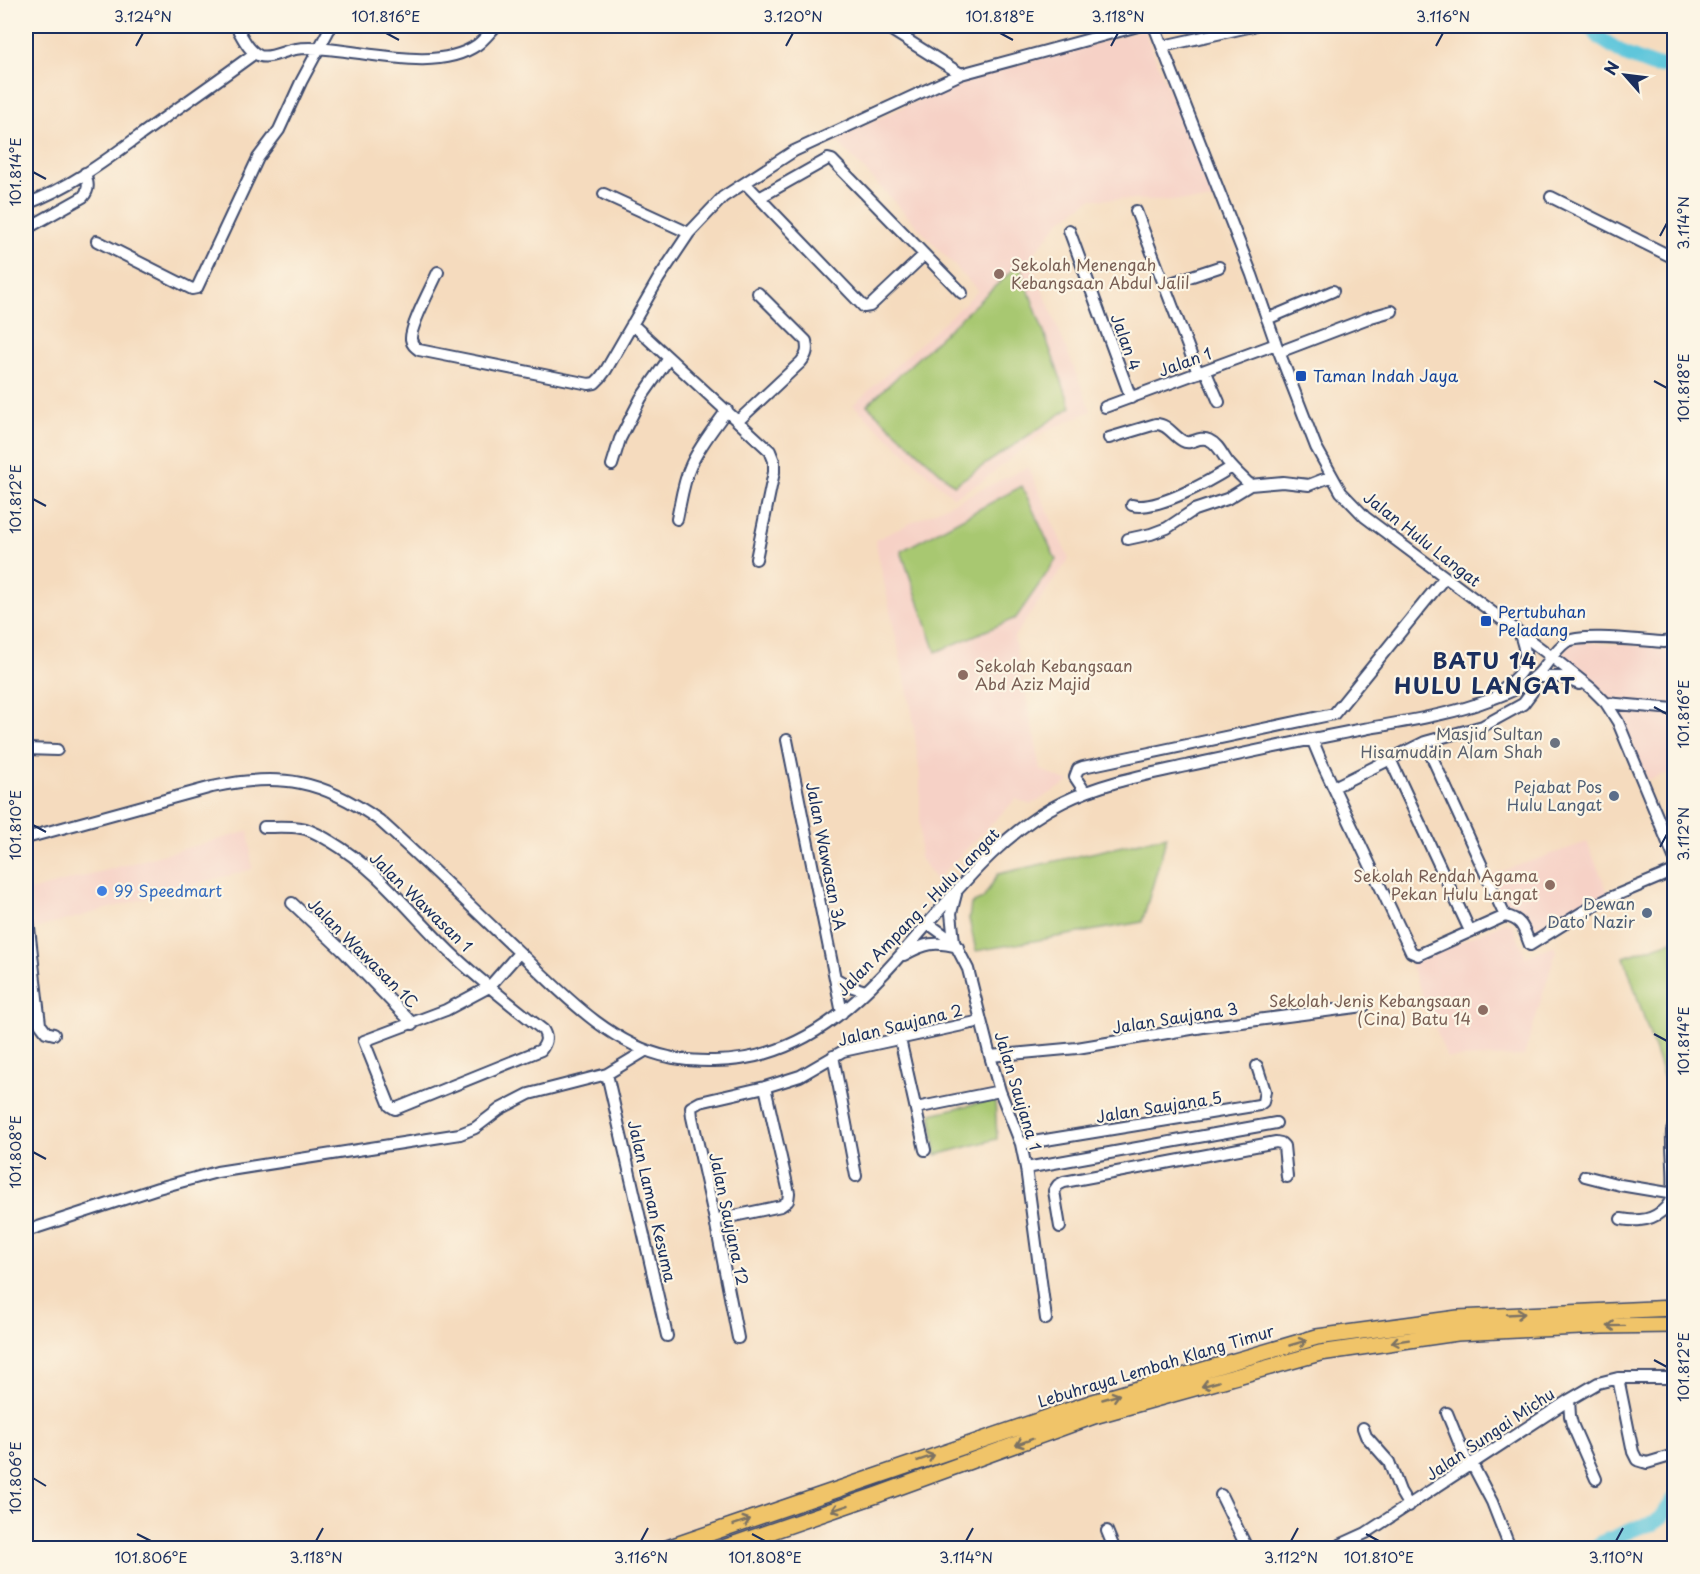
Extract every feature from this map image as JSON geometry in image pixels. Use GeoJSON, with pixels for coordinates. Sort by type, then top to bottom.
{"type":"FeatureCollection","features":[{"type":"Feature","properties":{"kind":"highway","name":"Lebuhraya Lembah Klang Timur"},"geometry":{"type":"LineString","coordinates":[[667,1548],[1090,1403],[1317,1337],[1600,1310],[1674,1308]]}},
{"type":"Feature","properties":{"kind":"highway","name":"Lebuhraya Lembah Klang Timur"},"geometry":{"type":"LineString","coordinates":[[723,1548],[878,1495],[1094,1416],[1320,1353],[1458,1325],[1674,1325]]}},
{"type":"Feature","properties":{"kind":"street"},"geometry":{"type":"LineString","coordinates":[[97,241],[192,289],[197,288],[258,158],[279,130],[331,26]]}},
{"type":"Feature","properties":{"kind":"street"},"geometry":{"type":"LineString","coordinates":[[237,28],[255,53],[266,57],[296,49],[319,49],[382,57],[435,59],[459,54],[477,45],[496,26]]}},
{"type":"Feature","properties":{"kind":"street"},"geometry":{"type":"LineString","coordinates":[[885,26],[961,74]]}},
{"type":"Feature","properties":{"kind":"street"},"geometry":{"type":"LineString","coordinates":[[905,37],[914,26]]}},
{"type":"Feature","properties":{"kind":"street"},"geometry":{"type":"LineString","coordinates":[[438,272],[413,327],[411,338],[413,345],[419,350],[589,384],[595,383],[606,370],[688,233],[723,196],[794,151],[961,74],[1138,26]]}},
{"type":"Feature","properties":{"kind":"street","name":"Jalan Hulu Langat"},"geometry":{"type":"LineString","coordinates":[[1154,26],[1316,447],[1341,492],[1365,517],[1552,657],[1606,703],[1618,722],[1674,857]]}},
{"type":"Feature","properties":{"kind":"street"},"geometry":{"type":"LineString","coordinates":[[1162,45],[1253,26]]}},
{"type":"Feature","properties":{"kind":"street"},"geometry":{"type":"LineString","coordinates":[[26,204],[57,190],[85,173],[255,53]]}},
{"type":"Feature","properties":{"kind":"street"},"geometry":{"type":"LineString","coordinates":[[759,198],[830,159],[962,293]]}},
{"type":"Feature","properties":{"kind":"street"},"geometry":{"type":"LineString","coordinates":[[26,229],[83,197],[88,190],[85,173]]}},
{"type":"Feature","properties":{"kind":"street"},"geometry":{"type":"LineString","coordinates":[[745,183],[864,307],[870,306],[924,255]]}},
{"type":"Feature","properties":{"kind":"street"},"geometry":{"type":"LineString","coordinates":[[604,194],[688,233]]}},
{"type":"Feature","properties":{"kind":"street"},"geometry":{"type":"LineString","coordinates":[[1551,197],[1674,258]]}},
{"type":"Feature","properties":{"kind":"street"},"geometry":{"type":"LineString","coordinates":[[1136,211],[1202,371],[1219,402]]}},
{"type":"Feature","properties":{"kind":"street","name":"Jalan 4"},"geometry":{"type":"LineString","coordinates":[[1069,230],[1131,398]]}},
{"type":"Feature","properties":{"kind":"street"},"geometry":{"type":"LineString","coordinates":[[1165,285],[1219,267]]}},
{"type":"Feature","properties":{"kind":"street"},"geometry":{"type":"LineString","coordinates":[[1267,319],[1333,291]]}},
{"type":"Feature","properties":{"kind":"street"},"geometry":{"type":"LineString","coordinates":[[738,421],[801,362],[808,350],[806,341],[758,293]]}},
{"type":"Feature","properties":{"kind":"street","name":"Jalan 1"},"geometry":{"type":"LineString","coordinates":[[1105,407],[1202,371],[1392,311]]}},
{"type":"Feature","properties":{"kind":"street"},"geometry":{"type":"LineString","coordinates":[[632,324],[770,451],[774,461],[774,472],[756,559]]}},
{"type":"Feature","properties":{"kind":"street"},"geometry":{"type":"LineString","coordinates":[[612,465],[620,439],[636,408],[669,358]]}},
{"type":"Feature","properties":{"kind":"street"},"geometry":{"type":"LineString","coordinates":[[677,519],[690,466],[699,448],[726,410]]}},
{"type":"Feature","properties":{"kind":"street"},"geometry":{"type":"LineString","coordinates":[[1109,438],[1161,424],[1186,443],[1201,438],[1210,440],[1250,485]]}},
{"type":"Feature","properties":{"kind":"street"},"geometry":{"type":"LineString","coordinates":[[1132,505],[1137,507],[1155,504],[1204,484],[1232,467]]}},
{"type":"Feature","properties":{"kind":"street"},"geometry":{"type":"LineString","coordinates":[[1128,539],[1167,528],[1194,510],[1227,500],[1250,485],[1283,482],[1309,485],[1332,476]]}},
{"type":"Feature","properties":{"kind":"street"},"geometry":{"type":"LineString","coordinates":[[1085,792],[1075,777],[1076,771],[1083,767],[1334,714],[1445,577]]}},
{"type":"Feature","properties":{"kind":"street"},"geometry":{"type":"LineString","coordinates":[[1489,700],[1516,678],[1523,669],[1526,659],[1525,648],[1519,632]]}},
{"type":"Feature","properties":{"kind":"street","name":"Jalan Ampang - Hulu Langat"},"geometry":{"type":"LineString","coordinates":[[26,838],[238,781],[265,778],[313,786],[351,801],[379,820],[554,985],[619,1037],[645,1051],[691,1061],[746,1059],[786,1046],[812,1033],[842,1013],[898,958],[980,864],[1028,822],[1064,801],[1085,792],[1158,772],[1438,714],[1489,700],[1535,678],[1562,644],[1570,640],[1580,638],[1664,642],[1674,639]]}},
{"type":"Feature","properties":{"kind":"street"},"geometry":{"type":"LineString","coordinates":[[1334,787],[1425,742],[1483,726],[1528,698],[1535,678],[1562,677],[1578,682],[1606,703],[1674,708]]}},
{"type":"Feature","properties":{"kind":"street"},"geometry":{"type":"LineString","coordinates":[[1312,739],[1411,952],[1418,955],[1505,916],[1521,923],[1530,945],[1612,897],[1674,871]]}},
{"type":"Feature","properties":{"kind":"street","name":"Jalan Wawasan 3A"},"geometry":{"type":"LineString","coordinates":[[787,740],[842,1013]]}},
{"type":"Feature","properties":{"kind":"street"},"geometry":{"type":"LineString","coordinates":[[1425,742],[1505,916]]}},
{"type":"Feature","properties":{"kind":"street"},"geometry":{"type":"LineString","coordinates":[[26,749],[57,750]]}},
{"type":"Feature","properties":{"kind":"street"},"geometry":{"type":"LineString","coordinates":[[1390,759],[1470,931]]}},
{"type":"Feature","properties":{"kind":"street","name":"Jalan Wawasan 1"},"geometry":{"type":"LineString","coordinates":[[264,827],[302,828],[340,847],[399,897],[450,951],[489,987],[543,1030],[546,1043],[541,1050],[395,1108],[390,1106],[364,1041],[413,1024]]}},
{"type":"Feature","properties":{"kind":"street"},"geometry":{"type":"LineString","coordinates":[[956,945],[951,913],[957,891]]}},
{"type":"Feature","properties":{"kind":"street"},"geometry":{"type":"LineString","coordinates":[[26,902],[29,963],[40,1024],[46,1032],[54,1034]]}},
{"type":"Feature","properties":{"kind":"street","name":"Jalan Wawasan 1C"},"geometry":{"type":"LineString","coordinates":[[292,903],[343,951],[413,1024]]}},
{"type":"Feature","properties":{"kind":"street"},"geometry":{"type":"LineString","coordinates":[[928,924],[956,945]]}},
{"type":"Feature","properties":{"kind":"street"},"geometry":{"type":"LineString","coordinates":[[898,958],[934,943],[956,945]]}},
{"type":"Feature","properties":{"kind":"street","name":"Jalan Saujana 1"},"geometry":{"type":"LineString","coordinates":[[956,945],[968,969],[1000,1091],[1021,1144],[1046,1319]]}},
{"type":"Feature","properties":{"kind":"street"},"geometry":{"type":"LineString","coordinates":[[413,1024],[446,1011],[489,987],[519,953]]}},
{"type":"Feature","properties":{"kind":"street"},"geometry":{"type":"LineString","coordinates":[[835,978],[847,985],[866,991]]}},
{"type":"Feature","properties":{"kind":"street","name":"Jalan Saujana 3"},"geometry":{"type":"LineString","coordinates":[[990,1056],[1077,1048],[1203,1027],[1364,1006]]}},
{"type":"Feature","properties":{"kind":"street","name":"Jalan Saujana 2"},"geometry":{"type":"LineString","coordinates":[[692,1107],[700,1102],[765,1087],[800,1076],[833,1056],[852,1049],[981,1021]]}},
{"type":"Feature","properties":{"kind":"street"},"geometry":{"type":"LineString","coordinates":[[900,1039],[925,1150]]}},
{"type":"Feature","properties":{"kind":"street"},"geometry":{"type":"LineString","coordinates":[[26,1231],[158,1188],[217,1172],[460,1134],[475,1128],[500,1109],[529,1094],[607,1074],[645,1051]]}},
{"type":"Feature","properties":{"kind":"street"},"geometry":{"type":"LineString","coordinates":[[833,1056],[856,1176]]}},
{"type":"Feature","properties":{"kind":"street","name":"Jalan Saujana 5"},"geometry":{"type":"LineString","coordinates":[[1021,1144],[1259,1105],[1263,1102],[1265,1091],[1257,1066]]}},
{"type":"Feature","properties":{"kind":"street","name":"Jalan Laman Kesuma"},"geometry":{"type":"LineString","coordinates":[[607,1074],[667,1336]]}},
{"type":"Feature","properties":{"kind":"street"},"geometry":{"type":"LineString","coordinates":[[715,1220],[782,1206],[788,1201],[789,1193],[765,1087]]}},
{"type":"Feature","properties":{"kind":"street"},"geometry":{"type":"LineString","coordinates":[[916,1108],[1000,1091]]}},
{"type":"Feature","properties":{"kind":"street","name":"Jalan Saujana 12"},"geometry":{"type":"LineString","coordinates":[[692,1107],[692,1117],[738,1338]]}},
{"type":"Feature","properties":{"kind":"street"},"geometry":{"type":"LineString","coordinates":[[1026,1168],[1276,1123]]}},
{"type":"Feature","properties":{"kind":"street"},"geometry":{"type":"LineString","coordinates":[[1621,1219],[1650,1218],[1662,1212],[1674,1194],[1672,1131],[1674,1125]]}},
{"type":"Feature","properties":{"kind":"street"},"geometry":{"type":"LineString","coordinates":[[1060,1227],[1054,1191],[1064,1182],[1276,1142],[1284,1146],[1287,1177]]}},
{"type":"Feature","properties":{"kind":"street"},"geometry":{"type":"LineString","coordinates":[[1167,1143],[1171,1161]]}},
{"type":"Feature","properties":{"kind":"street"},"geometry":{"type":"LineString","coordinates":[[1585,1176],[1620,1185],[1674,1194]]}},
{"type":"Feature","properties":{"kind":"street"},"geometry":{"type":"LineString","coordinates":[[1618,1378],[1633,1452],[1637,1460],[1647,1462],[1674,1455]]}},
{"type":"Feature","properties":{"kind":"street","name":"Jalan Sungai Michu"},"geometry":{"type":"LineString","coordinates":[[1333,1548],[1366,1533],[1598,1383],[1618,1378],[1674,1378]]}},
{"type":"Feature","properties":{"kind":"street"},"geometry":{"type":"LineString","coordinates":[[1569,1400],[1572,1425],[1596,1479]]}},
{"type":"Feature","properties":{"kind":"street"},"geometry":{"type":"LineString","coordinates":[[1447,1413],[1471,1466],[1492,1502],[1510,1548]]}},
{"type":"Feature","properties":{"kind":"street"},"geometry":{"type":"LineString","coordinates":[[1363,1428],[1366,1436],[1389,1462],[1400,1491],[1409,1506]]}},
{"type":"Feature","properties":{"kind":"street"},"geometry":{"type":"LineString","coordinates":[[1221,1496],[1247,1548]]}},
{"type":"Feature","properties":{"kind":"street"},"geometry":{"type":"LineString","coordinates":[[1107,1531],[1114,1548]]}},
{"type":"Feature","properties":{"kind":"shaded area","name":"Sekolah Menengah Kebangsaan Abdul Jalil"},"geometry":{"type":"Polygon","coordinates":[[[1144,30],[1215,201],[1091,199],[1060,221],[1030,258],[1091,411],[1044,432],[981,482],[953,497],[853,405],[978,291],[835,139],[964,79],[1144,30]]]}},
{"type":"Feature","properties":{"kind":"shaded area","name":"Sekolah Kebangsaan Abd Aziz Majid"},"geometry":{"type":"Polygon","coordinates":[[[1028,467],[1069,559],[1014,637],[1041,770],[1069,782],[1031,805],[1016,799],[936,880],[920,858],[920,776],[912,712],[875,540],[1028,467]]]}},
{"type":"Feature","properties":{"kind":"shaded area"},"geometry":{"type":"Polygon","coordinates":[[[1580,642],[1674,648],[1674,771],[1648,780],[1618,710],[1608,697],[1560,657],[1569,644],[1580,642]]]}},
{"type":"Feature","properties":{"kind":"shaded area"},"geometry":{"type":"Polygon","coordinates":[[[249,831],[252,869],[34,929],[30,891],[249,831]]]}},
{"type":"Feature","properties":{"kind":"shaded area","name":"Sekolah Rendah Agama Pekan Hulu Langat"},"geometry":{"type":"Polygon","coordinates":[[[1587,842],[1609,895],[1531,940],[1522,916],[1508,916],[1490,875],[1587,842]]]}},
{"type":"Feature","properties":{"kind":"shaded area","name":"Sekolah Jenis Kebangsaan (Cina) Batu 14"},"geometry":{"type":"Polygon","coordinates":[[[1505,922],[1513,925],[1526,957],[1553,945],[1556,951],[1524,1056],[1447,1058],[1410,964],[1505,922]]]}},
{"type":"Feature","properties":{"kind":"green space"},"geometry":{"type":"Polygon","coordinates":[[[1019,264],[1071,407],[954,485],[867,405],[1019,264]]]}},
{"type":"Feature","properties":{"kind":"green space"},"geometry":{"type":"Polygon","coordinates":[[[1022,486],[1056,560],[1016,618],[936,652],[901,551],[1022,486]]]}},
{"type":"Feature","properties":{"kind":"green space"},"geometry":{"type":"Polygon","coordinates":[[[1167,836],[1142,922],[976,951],[969,919],[971,904],[983,899],[998,874],[1167,836]]]}},
{"type":"Feature","properties":{"kind":"green space"},"geometry":{"type":"Polygon","coordinates":[[[1674,940],[1674,1108],[1624,957],[1674,940]]]}},
{"type":"Feature","properties":{"kind":"green space"},"geometry":{"type":"Polygon","coordinates":[[[995,1099],[997,1139],[936,1155],[931,1114],[995,1099]]]}},
{"type":"Feature","properties":{"kind":"waterway"},"geometry":{"type":"LineString","coordinates":[[1589,26],[1601,39],[1626,55],[1654,66],[1674,65]]}},
{"type":"Feature","properties":{"kind":"waterway"},"geometry":{"type":"LineString","coordinates":[[1596,1548],[1603,1542],[1652,1524],[1661,1518],[1674,1499]]}},
{"type":"Feature","properties":{"kind":"place","name":"Sekolah Menengah Kebangsaan Abdul Jalil"},"geometry":{"type":"Point","coordinates":[999,274]}},
{"type":"Feature","properties":{"kind":"place","name":"Taman Indah Jaya"},"geometry":{"type":"Point","coordinates":[1301,376]}},
{"type":"Feature","properties":{"kind":"place","name":"Pertubuhan Peladang"},"geometry":{"type":"Point","coordinates":[1486,621]}},
{"type":"Feature","properties":{"kind":"place","name":"Sekolah Kebangsaan Abd Aziz Majid"},"geometry":{"type":"Point","coordinates":[963,675]}},
{"type":"Feature","properties":{"kind":"place","name":"Masjid Sultan Hisamuddin Alam Shah"},"geometry":{"type":"Point","coordinates":[1555,743]}},
{"type":"Feature","properties":{"kind":"place","name":"Pejabat Pos Hulu Langat"},"geometry":{"type":"Point","coordinates":[1614,796]}},
{"type":"Feature","properties":{"kind":"place","name":"Sekolah Rendah Agama Pekan Hulu Langat"},"geometry":{"type":"Point","coordinates":[1550,885]}},
{"type":"Feature","properties":{"kind":"place","name":"99 Speedmart"},"geometry":{"type":"Point","coordinates":[102,891]}},
{"type":"Feature","properties":{"kind":"place","name":"Dewan Dato' Nazir"},"geometry":{"type":"Point","coordinates":[1647,913]}},
{"type":"Feature","properties":{"kind":"place","name":"Sekolah Jenis Kebangsaan (Cina) Batu 14"},"geometry":{"type":"Point","coordinates":[1483,1010]}},
{"type":"Feature","properties":{"kind":"district","name":"BATU 14 HULU LANGAT"},"geometry":{"type":"Point","coordinates":[1485,674]}}]}
